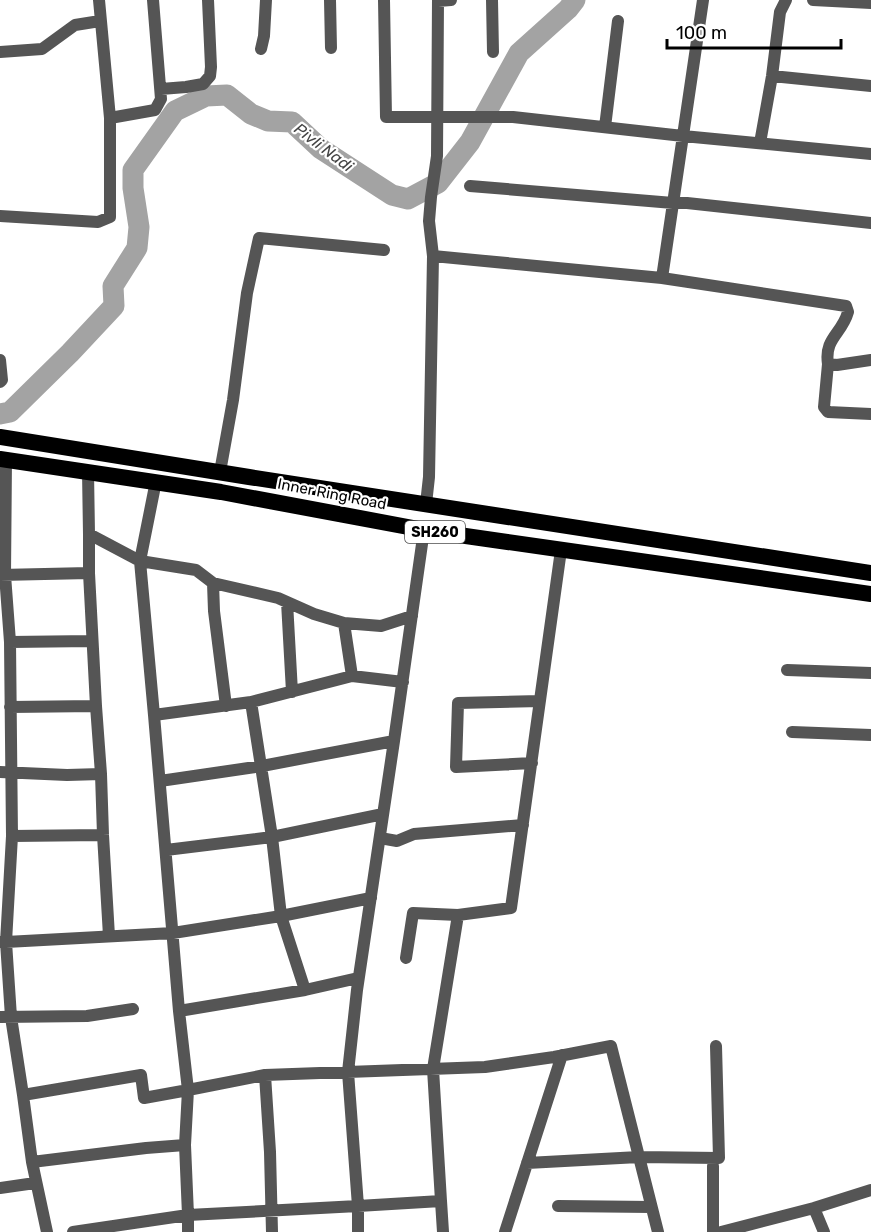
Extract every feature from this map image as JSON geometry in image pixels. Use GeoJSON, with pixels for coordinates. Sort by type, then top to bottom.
{"type":"FeatureCollection","features":[{"type":"Feature","properties":{"kind":"highway","name":"Inner Ring Road"},"geometry":{"type":"LineString","coordinates":[[0,437],[871,573]]}},
{"type":"Feature","properties":{"kind":"highway","name":"Inner Ring Road"},"geometry":{"type":"LineString","coordinates":[[3,459],[156,481],[424,530],[871,594]]}},
{"type":"Feature","properties":{"kind":"street"},"geometry":{"type":"LineString","coordinates":[[0,216],[98,222],[110,217],[110,118],[99,0]]}},
{"type":"Feature","properties":{"kind":"street"},"geometry":{"type":"LineString","coordinates":[[110,118],[155,110],[161,99],[153,0]]}},
{"type":"Feature","properties":{"kind":"street"},"geometry":{"type":"LineString","coordinates":[[160,89],[202,84],[210,76],[208,0]]}},
{"type":"Feature","properties":{"kind":"street"},"geometry":{"type":"LineString","coordinates":[[261,49],[266,0]]}},
{"type":"Feature","properties":{"kind":"street"},"geometry":{"type":"LineString","coordinates":[[330,0],[331,48]]}},
{"type":"Feature","properties":{"kind":"street"},"geometry":{"type":"LineString","coordinates":[[384,0],[386,117],[513,117],[871,154]]}},
{"type":"Feature","properties":{"kind":"street"},"geometry":{"type":"LineString","coordinates":[[426,504],[429,477],[433,256],[429,221],[437,156],[438,0],[451,0]]}},
{"type":"Feature","properties":{"kind":"street"},"geometry":{"type":"LineString","coordinates":[[492,0],[493,52]]}},
{"type":"Feature","properties":{"kind":"street"},"geometry":{"type":"LineString","coordinates":[[662,278],[703,0]]}},
{"type":"Feature","properties":{"kind":"street"},"geometry":{"type":"LineString","coordinates":[[760,143],[780,12],[786,0]]}},
{"type":"Feature","properties":{"kind":"street"},"geometry":{"type":"LineString","coordinates":[[813,0],[871,3]]}},
{"type":"Feature","properties":{"kind":"street"},"geometry":{"type":"LineString","coordinates":[[0,52],[42,49],[75,25],[100,21]]}},
{"type":"Feature","properties":{"kind":"street"},"geometry":{"type":"LineString","coordinates":[[605,127],[618,21]]}},
{"type":"Feature","properties":{"kind":"street"},"geometry":{"type":"LineString","coordinates":[[772,76],[871,86]]}},
{"type":"Feature","properties":{"kind":"street"},"geometry":{"type":"LineString","coordinates":[[470,186],[687,203],[871,223]]}},
{"type":"Feature","properties":{"kind":"street"},"geometry":{"type":"LineString","coordinates":[[220,472],[233,400],[247,293],[260,238],[384,250]]}},
{"type":"Feature","properties":{"kind":"street"},"geometry":{"type":"LineString","coordinates":[[433,256],[662,278],[846,306],[848,312],[846,318],[828,346],[826,354],[828,364],[824,407],[828,412],[871,414]]}},
{"type":"Feature","properties":{"kind":"street"},"geometry":{"type":"LineString","coordinates":[[0,360],[2,380],[0,382]]}},
{"type":"Feature","properties":{"kind":"street"},"geometry":{"type":"LineString","coordinates":[[828,364],[837,366],[871,360]]}},
{"type":"Feature","properties":{"kind":"street"},"geometry":{"type":"LineString","coordinates":[[3,459],[2,575],[10,642],[10,707],[6,772],[12,836],[3,942],[5,1017],[23,1095],[35,1183],[46,1232]]}},
{"type":"Feature","properties":{"kind":"street"},"geometry":{"type":"LineString","coordinates":[[88,471],[92,640],[109,936]]}},
{"type":"Feature","properties":{"kind":"street"},"geometry":{"type":"LineString","coordinates":[[156,481],[140,561],[178,1011],[188,1090],[184,1145],[188,1232]]}},
{"type":"Feature","properties":{"kind":"street"},"geometry":{"type":"LineString","coordinates":[[358,1232],[348,1072],[358,978],[424,530]]}},
{"type":"Feature","properties":{"kind":"street"},"geometry":{"type":"LineString","coordinates":[[89,534],[140,561],[196,570],[213,583],[278,598],[314,614],[344,623],[381,626],[412,616]]}},
{"type":"Feature","properties":{"kind":"street"},"geometry":{"type":"LineString","coordinates":[[406,958],[413,913],[458,915],[511,908],[561,550]]}},
{"type":"Feature","properties":{"kind":"street"},"geometry":{"type":"LineString","coordinates":[[2,575],[89,573]]}},
{"type":"Feature","properties":{"kind":"street"},"geometry":{"type":"LineString","coordinates":[[213,583],[213,611],[226,706]]}},
{"type":"Feature","properties":{"kind":"street"},"geometry":{"type":"LineString","coordinates":[[287,602],[292,692]]}},
{"type":"Feature","properties":{"kind":"street"},"geometry":{"type":"LineString","coordinates":[[344,623],[352,676]]}},
{"type":"Feature","properties":{"kind":"street"},"geometry":{"type":"LineString","coordinates":[[10,642],[92,640]]}},
{"type":"Feature","properties":{"kind":"street"},"geometry":{"type":"LineString","coordinates":[[787,670],[871,673]]}},
{"type":"Feature","properties":{"kind":"street"},"geometry":{"type":"LineString","coordinates":[[154,716],[251,702],[352,676],[403,682]]}},
{"type":"Feature","properties":{"kind":"street"},"geometry":{"type":"LineString","coordinates":[[531,763],[456,767],[458,703],[540,701]]}},
{"type":"Feature","properties":{"kind":"street"},"geometry":{"type":"LineString","coordinates":[[251,702],[272,837],[281,916],[305,990]]}},
{"type":"Feature","properties":{"kind":"street"},"geometry":{"type":"LineString","coordinates":[[10,707],[96,706]]}},
{"type":"Feature","properties":{"kind":"street"},"geometry":{"type":"LineString","coordinates":[[792,732],[871,735]]}},
{"type":"Feature","properties":{"kind":"street"},"geometry":{"type":"LineString","coordinates":[[160,781],[262,766],[394,741]]}},
{"type":"Feature","properties":{"kind":"street"},"geometry":{"type":"LineString","coordinates":[[6,772],[101,774]]}},
{"type":"Feature","properties":{"kind":"street"},"geometry":{"type":"LineString","coordinates":[[166,850],[272,837],[383,814]]}},
{"type":"Feature","properties":{"kind":"street"},"geometry":{"type":"LineString","coordinates":[[380,838],[398,841],[414,834],[523,825]]}},
{"type":"Feature","properties":{"kind":"street"},"geometry":{"type":"LineString","coordinates":[[12,836],[103,835]]}},
{"type":"Feature","properties":{"kind":"street"},"geometry":{"type":"LineString","coordinates":[[3,942],[173,933],[281,916],[371,898]]}},
{"type":"Feature","properties":{"kind":"street"},"geometry":{"type":"LineString","coordinates":[[443,1232],[433,1069],[458,915]]}},
{"type":"Feature","properties":{"kind":"street"},"geometry":{"type":"LineString","coordinates":[[178,1011],[305,990],[358,978]]}},
{"type":"Feature","properties":{"kind":"street"},"geometry":{"type":"LineString","coordinates":[[5,1017],[87,1016],[133,1009]]}},
{"type":"Feature","properties":{"kind":"street"},"geometry":{"type":"LineString","coordinates":[[23,1095],[141,1076],[144,1098],[265,1076],[485,1067],[611,1046],[657,1232]]}},
{"type":"Feature","properties":{"kind":"street"},"geometry":{"type":"LineString","coordinates":[[527,1163],[639,1157],[719,1158],[716,1046]]}},
{"type":"Feature","properties":{"kind":"street"},"geometry":{"type":"LineString","coordinates":[[505,1232],[562,1055]]}},
{"type":"Feature","properties":{"kind":"street"},"geometry":{"type":"LineString","coordinates":[[265,1076],[272,1232]]}},
{"type":"Feature","properties":{"kind":"street"},"geometry":{"type":"LineString","coordinates":[[32,1162],[184,1145]]}},
{"type":"Feature","properties":{"kind":"street"},"geometry":{"type":"LineString","coordinates":[[713,1166],[713,1232]]}},
{"type":"Feature","properties":{"kind":"street"},"geometry":{"type":"LineString","coordinates":[[0,1188],[35,1183]]}},
{"type":"Feature","properties":{"kind":"street"},"geometry":{"type":"LineString","coordinates":[[722,1232],[814,1208],[871,1190]]}},
{"type":"Feature","properties":{"kind":"street"},"geometry":{"type":"LineString","coordinates":[[73,1232],[188,1215],[441,1201]]}},
{"type":"Feature","properties":{"kind":"street"},"geometry":{"type":"LineString","coordinates":[[558,1206],[651,1207]]}},
{"type":"Feature","properties":{"kind":"street"},"geometry":{"type":"LineString","coordinates":[[814,1208],[824,1232]]}},
{"type":"Feature","properties":{"kind":"waterway","name":"Pivli Nadi"},"geometry":{"type":"LineString","coordinates":[[0,414],[10,412],[114,306],[113,286],[137,248],[139,227],[133,188],[133,170],[175,111],[206,96],[227,95],[251,114],[268,121],[292,122],[321,149],[392,195],[408,199],[438,183],[470,142],[519,53],[575,0]]}}]}
